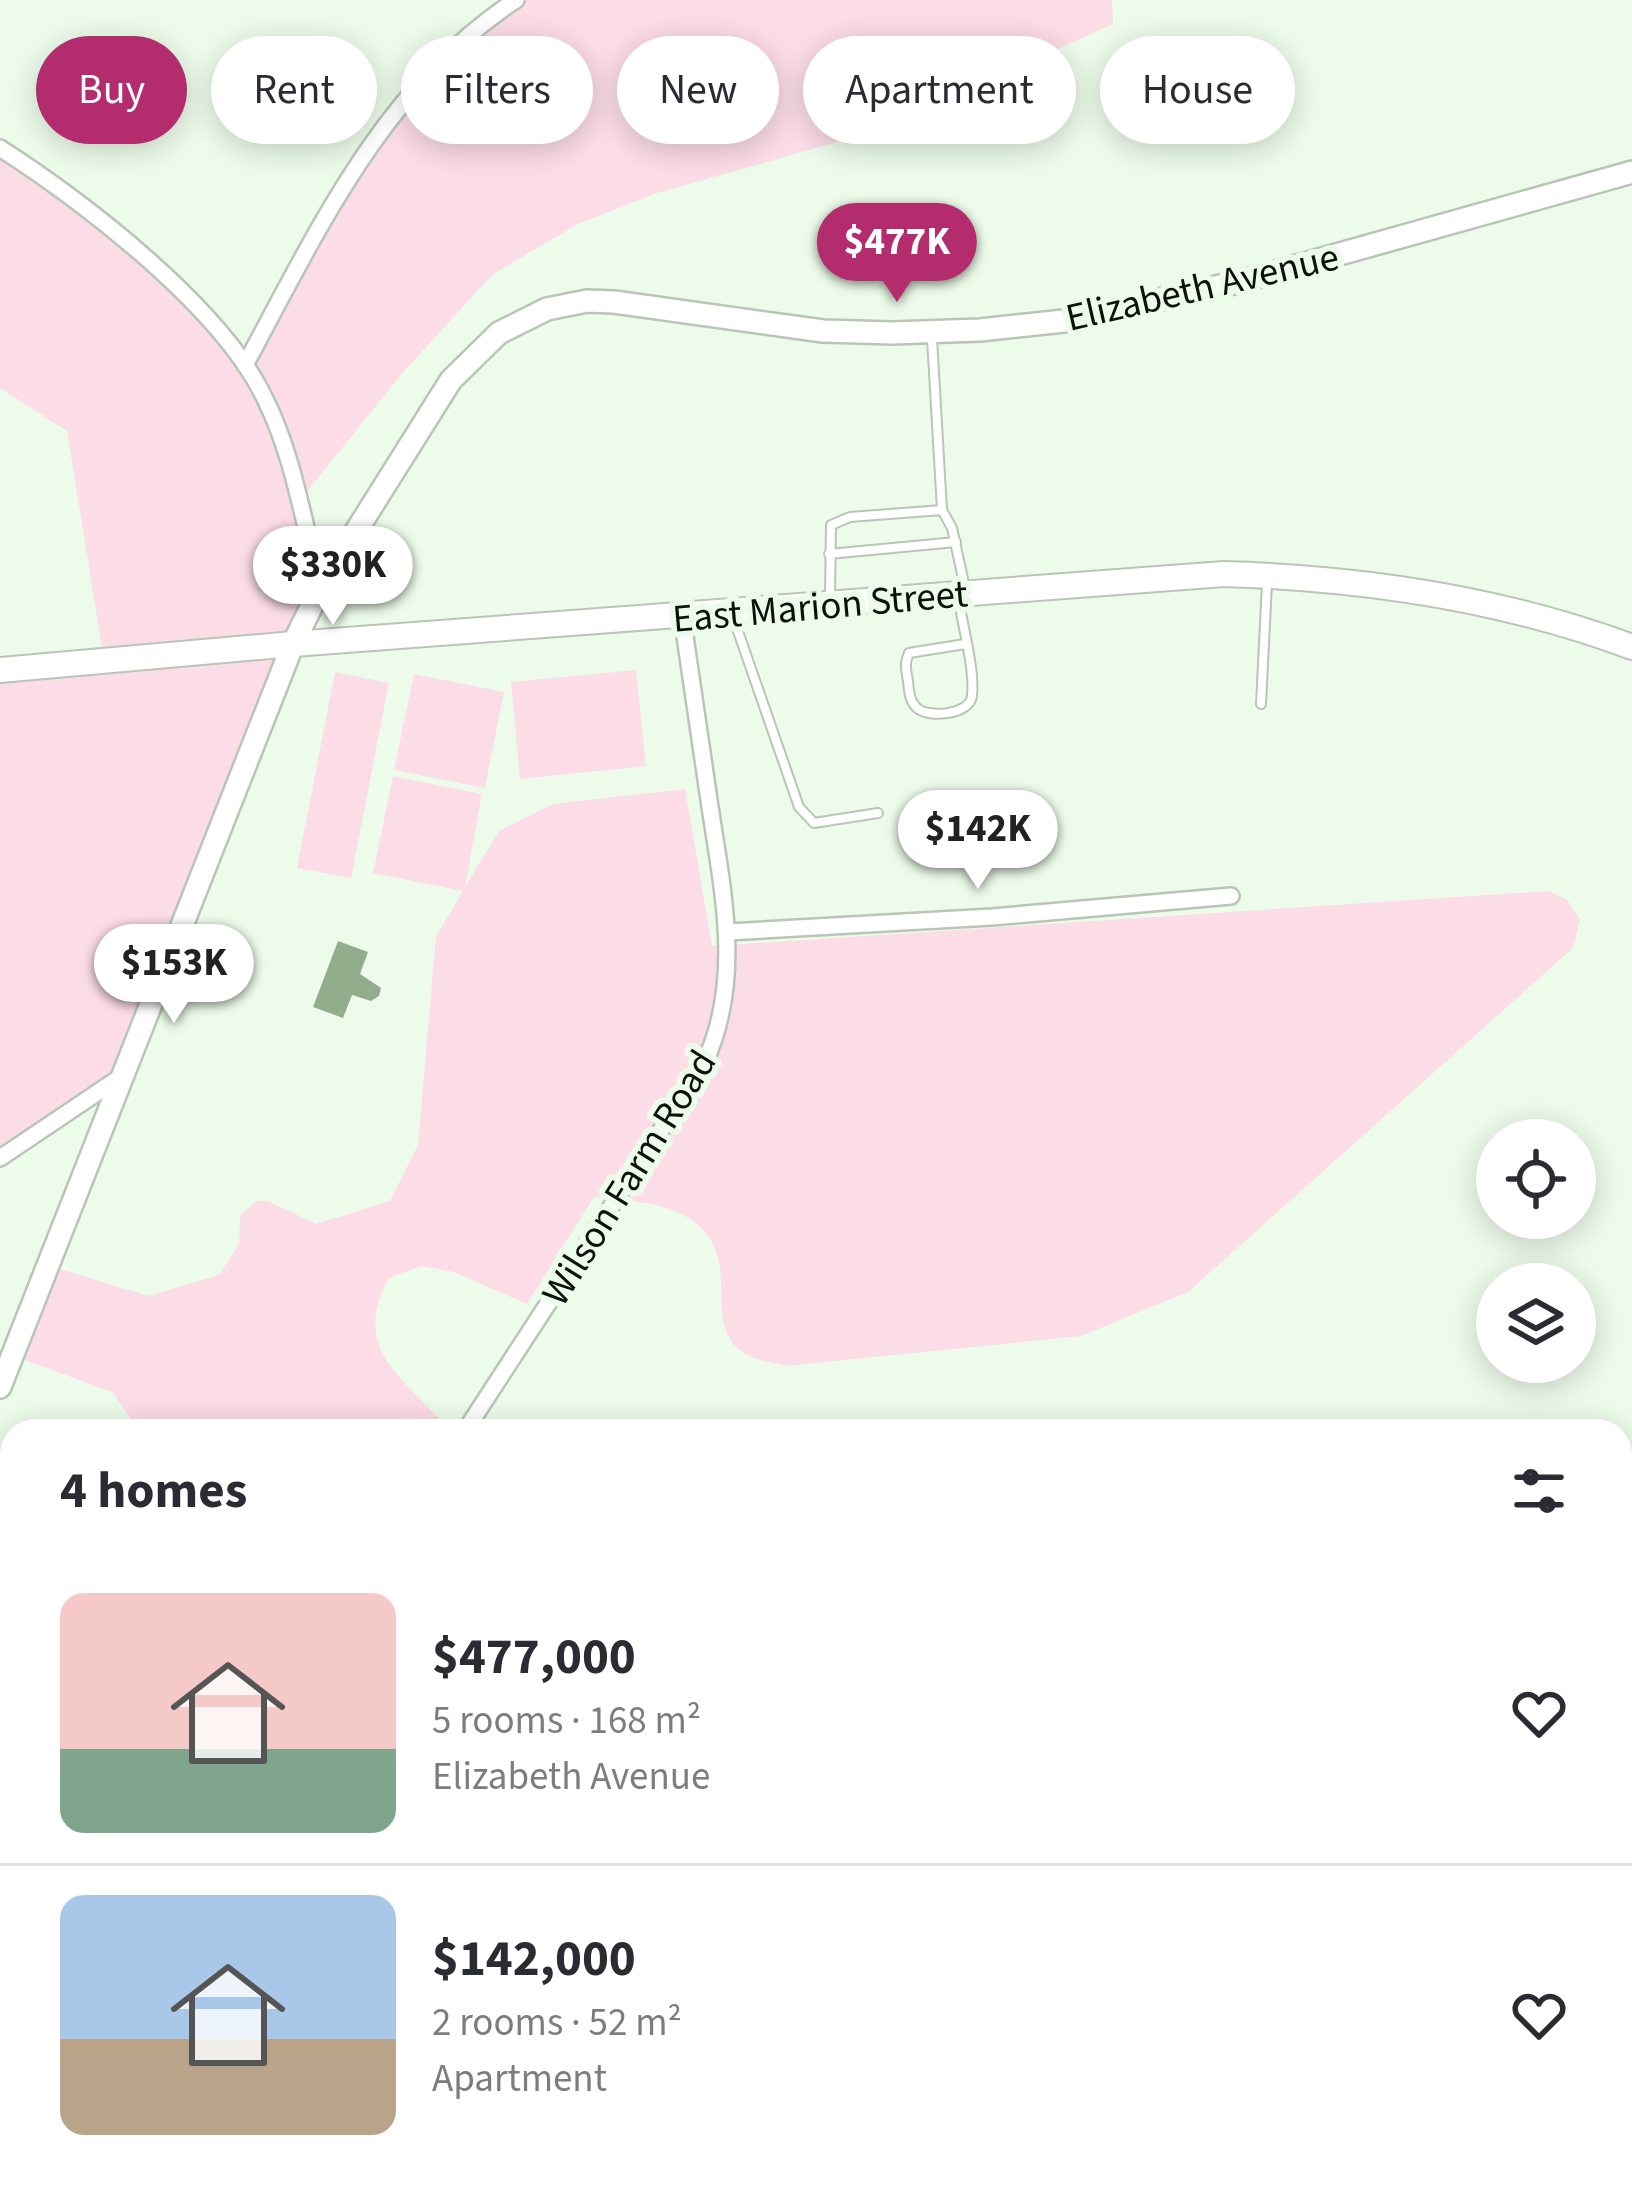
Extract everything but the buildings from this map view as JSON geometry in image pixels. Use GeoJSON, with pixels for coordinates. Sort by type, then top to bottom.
{"type":"FeatureCollection","features":[{"type":"Feature","properties":{"kind":"main road","name":"East Marion Street"},"geometry":{"type":"LineString","coordinates":[[0,670],[1176,575],[1267,575],[1412,589],[1472,600],[1632,646]]}},
{"type":"Feature","properties":{"kind":"street"},"geometry":{"type":"LineString","coordinates":[[245,365],[370,142],[438,62],[516,0]]}},
{"type":"Feature","properties":{"kind":"street"},"geometry":{"type":"LineString","coordinates":[[0,148],[62,190],[161,274],[217,329],[245,365],[265,397],[293,467],[321,586]]}},
{"type":"Feature","properties":{"kind":"street","name":"Elizabeth Avenue"},"geometry":{"type":"LineString","coordinates":[[0,1387],[293,644],[321,586],[452,380],[478,351],[522,319],[560,305],[601,302],[823,331],[932,332],[1064,321],[1177,298],[1632,172]]}},
{"type":"Feature","properties":{"kind":"street","name":"Wilson Farm Road"},"geometry":{"type":"LineString","coordinates":[[473,1419],[716,1040],[728,932],[682,616]]}},
{"type":"Feature","properties":{"kind":"street"},"geometry":{"type":"LineString","coordinates":[[728,932],[992,917],[1231,896]]}},
{"type":"Feature","properties":{"kind":"street"},"geometry":{"type":"LineString","coordinates":[[0,1158],[124,1074]]}},
{"type":"Feature","properties":{"kind":"lane"},"geometry":{"type":"LineString","coordinates":[[932,332],[942,510],[956,542],[972,695],[964,710],[919,711],[911,703],[905,662],[909,653],[965,644]]}},
{"type":"Feature","properties":{"kind":"lane"},"geometry":{"type":"LineString","coordinates":[[830,604],[828,531],[839,520],[942,510]]}},
{"type":"Feature","properties":{"kind":"lane"},"geometry":{"type":"LineString","coordinates":[[829,554],[956,542]]}},
{"type":"Feature","properties":{"kind":"lane"},"geometry":{"type":"LineString","coordinates":[[1262,704],[1267,575]]}},
{"type":"Feature","properties":{"kind":"lane"},"geometry":{"type":"LineString","coordinates":[[732,612],[799,807],[814,823],[878,813]]}},
{"type":"Feature","properties":{"kind":"shaded area"},"geometry":{"type":"Polygon","coordinates":[[[520,0],[1112,0],[1113,24],[1076,41],[1076,36],[803,36],[803,144],[830,144],[657,193],[576,225],[492,275],[405,370],[300,500],[321,587],[125,1074],[0,1158],[0,670],[104,660],[67,431],[0,388],[0,148],[161,274],[245,365],[401,102],[401,144],[593,144],[593,36],[478,36],[520,0]]]}},
{"type":"Feature","properties":{"kind":"shaded area"},"geometry":{"type":"Polygon","coordinates":[[[636,670],[646,766],[520,779],[511,682],[636,670]]]}},
{"type":"Feature","properties":{"kind":"shaded area"},"geometry":{"type":"Polygon","coordinates":[[[335,672],[389,683],[351,878],[297,868],[335,672]]]}},
{"type":"Feature","properties":{"kind":"shaded area"},"geometry":{"type":"Polygon","coordinates":[[[414,674],[504,692],[485,788],[394,770],[414,674]]]}},
{"type":"Feature","properties":{"kind":"shaded area"},"geometry":{"type":"Polygon","coordinates":[[[393,776],[482,794],[465,887],[499,831],[553,804],[685,789],[712,946],[1549,891],[1567,900],[1580,919],[1573,948],[1188,1292],[1081,1336],[786,1366],[756,1359],[741,1351],[729,1336],[718,1259],[711,1240],[696,1223],[661,1206],[594,1197],[527,1304],[454,1272],[421,1266],[389,1278],[375,1323],[378,1341],[397,1374],[439,1419],[132,1419],[112,1392],[17,1357],[53,1267],[149,1296],[219,1275],[239,1244],[240,1216],[256,1201],[268,1201],[316,1224],[390,1201],[418,1145],[436,936],[463,891],[373,873],[393,776]]]}},
{"type":"Feature","properties":{"kind":"shaded area"},"geometry":{"type":"Polygon","coordinates":[[[338,941],[368,952],[360,974],[381,988],[371,1001],[352,995],[343,1018],[313,1007],[338,941]]]}}]}
